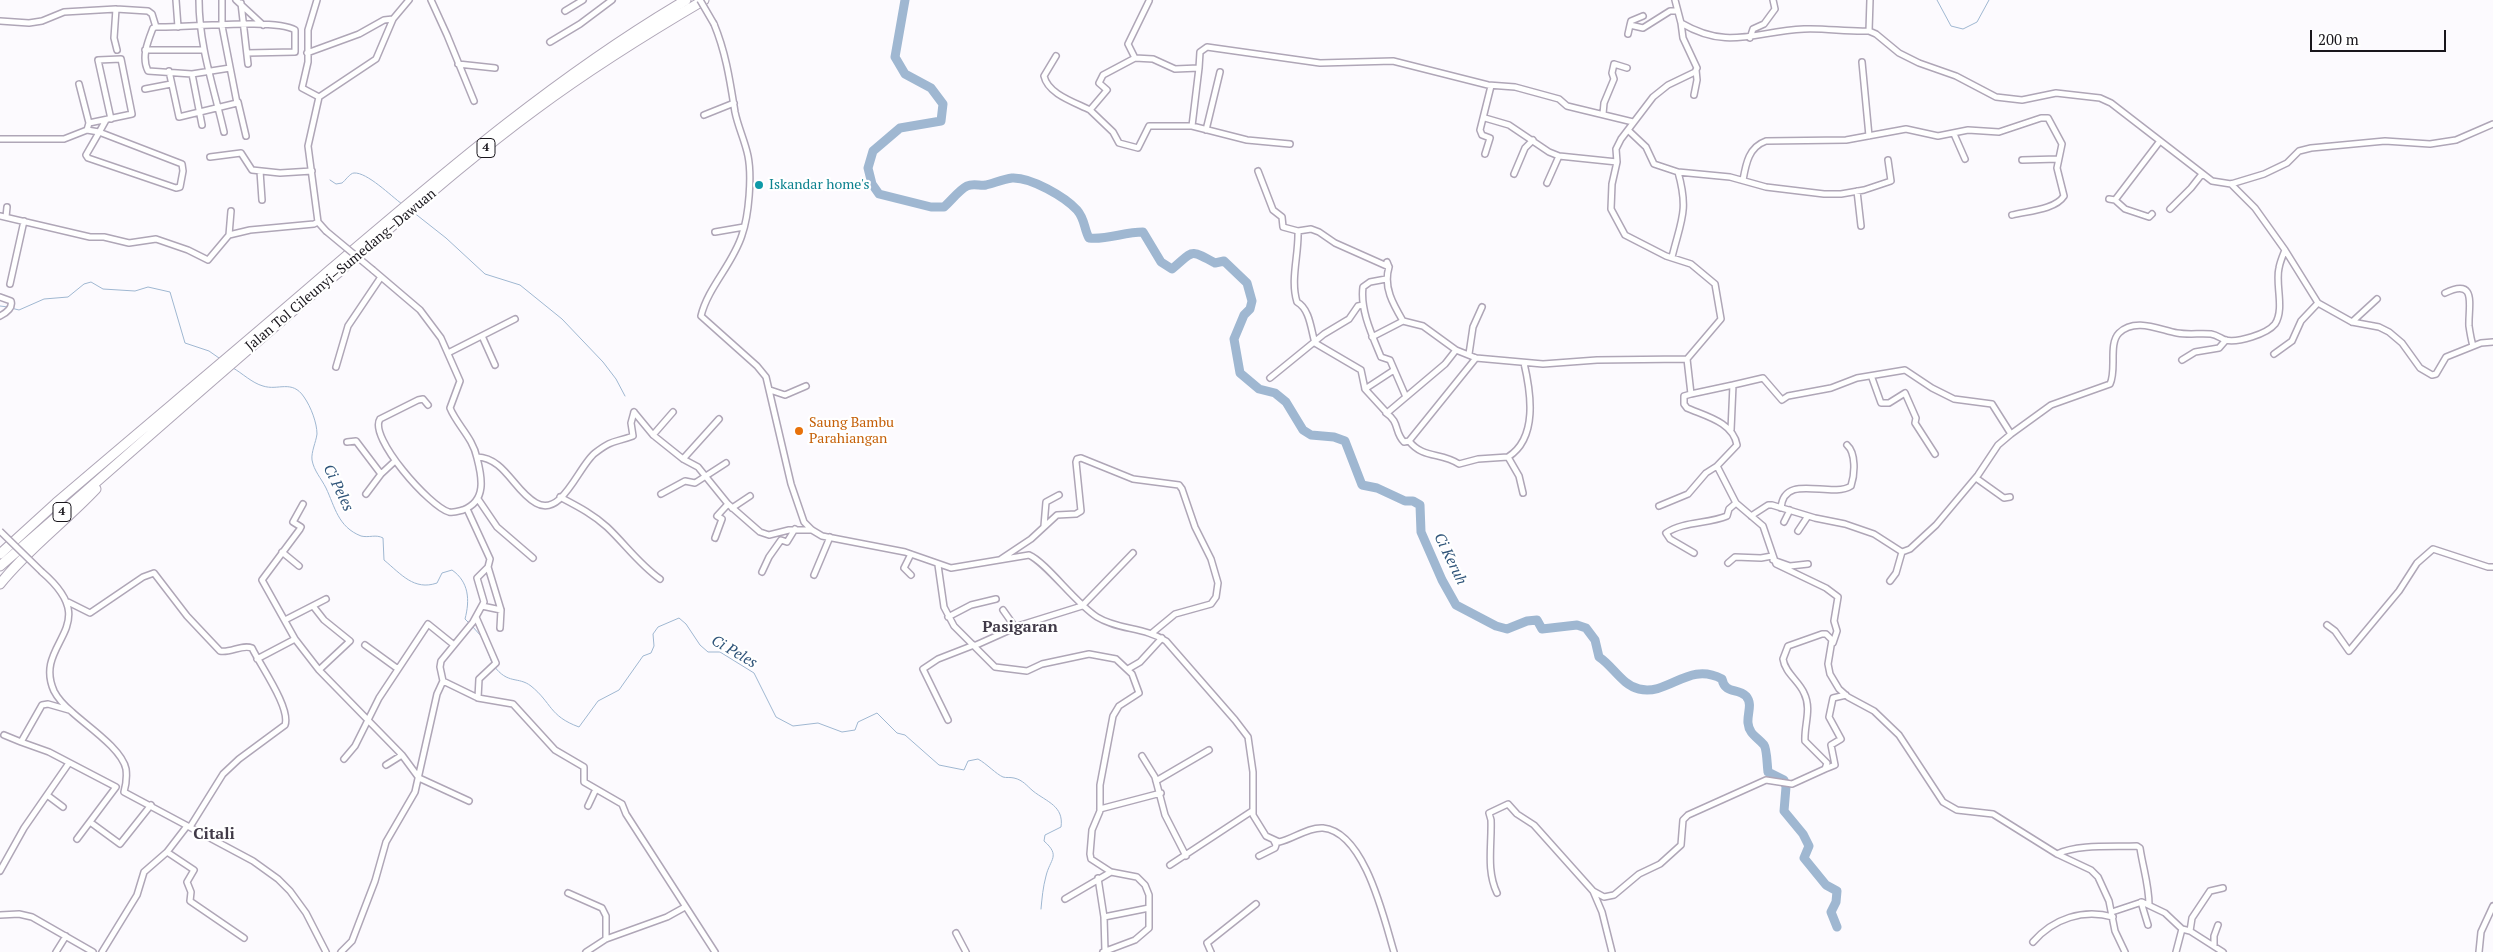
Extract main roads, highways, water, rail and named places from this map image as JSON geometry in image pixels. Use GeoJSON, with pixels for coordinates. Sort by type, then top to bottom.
{"type":"FeatureCollection","features":[{"type":"Feature","properties":{"kind":"highway","name":"Jalan Tol Cileunyi–Sumedang–Dawuan"},"geometry":{"type":"LineString","coordinates":[[0,566],[125,458],[282,314],[440,176],[532,103],[631,33],[686,0]]}},
{"type":"Feature","properties":{"kind":"highway","name":"Jalan Tol Cileunyi–Sumedang–Dawuan"},"geometry":{"type":"LineString","coordinates":[[0,554],[145,427],[445,181],[535,110],[635,40],[702,0]]}},
{"type":"Feature","properties":{"kind":"highway"},"geometry":{"type":"LineString","coordinates":[[0,584],[18,562],[76,510],[125,458]]}},
{"type":"Feature","properties":{"kind":"highway"},"geometry":{"type":"LineString","coordinates":[[0,546],[56,503]]}},
{"type":"Feature","properties":{"kind":"waterway","name":"Ci Keruh"},"geometry":{"type":"LineString","coordinates":[[905,0],[895,57],[905,74],[931,88],[943,104],[941,121],[900,128],[873,151],[868,168],[872,184],[879,194],[931,207],[944,207],[961,190],[969,185],[986,185],[1012,178],[1020,179],[1038,184],[1072,205],[1082,217],[1089,238],[1143,232],[1161,262],[1172,269],[1188,255],[1192,254],[1200,255],[1215,263],[1224,261],[1247,283],[1252,301],[1250,309],[1244,315],[1234,339],[1240,373],[1259,389],[1275,393],[1286,402],[1303,430],[1311,435],[1334,437],[1345,441],[1362,485],[1377,488],[1405,501],[1413,501],[1420,505],[1421,532],[1442,580],[1456,605],[1496,626],[1507,629],[1527,621],[1537,620],[1542,629],[1577,625],[1586,628],[1595,640],[1599,657],[1628,684],[1639,689],[1650,690],[1660,688],[1699,674],[1722,679],[1726,687],[1746,696],[1749,702],[1748,723],[1750,730],[1765,747],[1768,772],[1784,780],[1786,787],[1784,811],[1803,834],[1809,846],[1804,858],[1826,885],[1837,891],[1836,902],[1831,912],[1837,927]]}},
{"type":"Feature","properties":{"kind":"waterway"},"geometry":{"type":"LineString","coordinates":[[1937,0],[1951,26],[1963,29],[1977,22],[1989,0]]}},
{"type":"Feature","properties":{"kind":"waterway"},"geometry":{"type":"LineString","coordinates":[[330,180],[336,184],[342,183],[352,173],[359,174],[372,180],[402,204]]}},
{"type":"Feature","properties":{"kind":"waterway"},"geometry":{"type":"LineString","coordinates":[[413,212],[446,238],[485,274],[520,285],[562,319],[603,362],[616,379],[625,396]]}},
{"type":"Feature","properties":{"kind":"waterway","name":"Ci Peles"},"geometry":{"type":"LineString","coordinates":[[11,308],[19,310],[44,299],[68,297],[84,284],[91,282],[103,289],[135,291],[148,287],[170,292],[185,343],[209,351],[219,358]]}},
{"type":"Feature","properties":{"kind":"waterway","name":"Ci Peles"},"geometry":{"type":"LineString","coordinates":[[0,306],[8,307]]}},
{"type":"Feature","properties":{"kind":"waterway","name":"Ci Peles"},"geometry":{"type":"LineString","coordinates":[[233,368],[259,385],[295,388],[304,397],[316,425],[317,434],[312,454],[313,464],[342,522],[353,532],[361,536],[378,536],[383,538],[384,560],[408,580],[421,585],[429,585],[437,583],[442,573],[452,570],[462,580],[467,592],[465,619],[469,623]]}},
{"type":"Feature","properties":{"kind":"waterway","name":"Ci Peles"},"geometry":{"type":"LineString","coordinates":[[494,666],[504,676],[522,681],[531,686],[556,714],[579,727],[598,701],[619,690],[643,656],[651,653],[654,646],[653,634],[658,627],[679,618],[686,624],[700,645],[708,652],[720,652],[754,673],[776,717],[793,726],[818,723],[842,732],[855,730],[858,722],[877,713],[897,733],[905,735],[939,765],[964,770],[968,761],[978,759],[997,774],[1022,782],[1053,805],[1060,814],[1061,827],[1045,835],[1044,841],[1052,850],[1053,858],[1045,880],[1041,909]]}},
{"type":"Feature","properties":{"kind":"waterway","name":"Ci Peles"},"geometry":{"type":"LineString","coordinates":[[472,626],[481,636]]}},
{"type":"Feature","properties":{"kind":"waterway","name":"Ci Peles"},"geometry":{"type":"LineString","coordinates":[[486,646],[492,663]]}},
{"type":"Feature","properties":{"kind":"place","name":"Iskandar home's"},"geometry":{"type":"Point","coordinates":[759,185]}},
{"type":"Feature","properties":{"kind":"place","name":"Saung Bambu Parahiangan"},"geometry":{"type":"Point","coordinates":[799,431]}},
{"type":"Feature","properties":{"kind":"district","name":"Pasigaran"},"geometry":{"type":"Point","coordinates":[1020,627]}},
{"type":"Feature","properties":{"kind":"district","name":"Citali"},"geometry":{"type":"Point","coordinates":[214,834]}}]}
